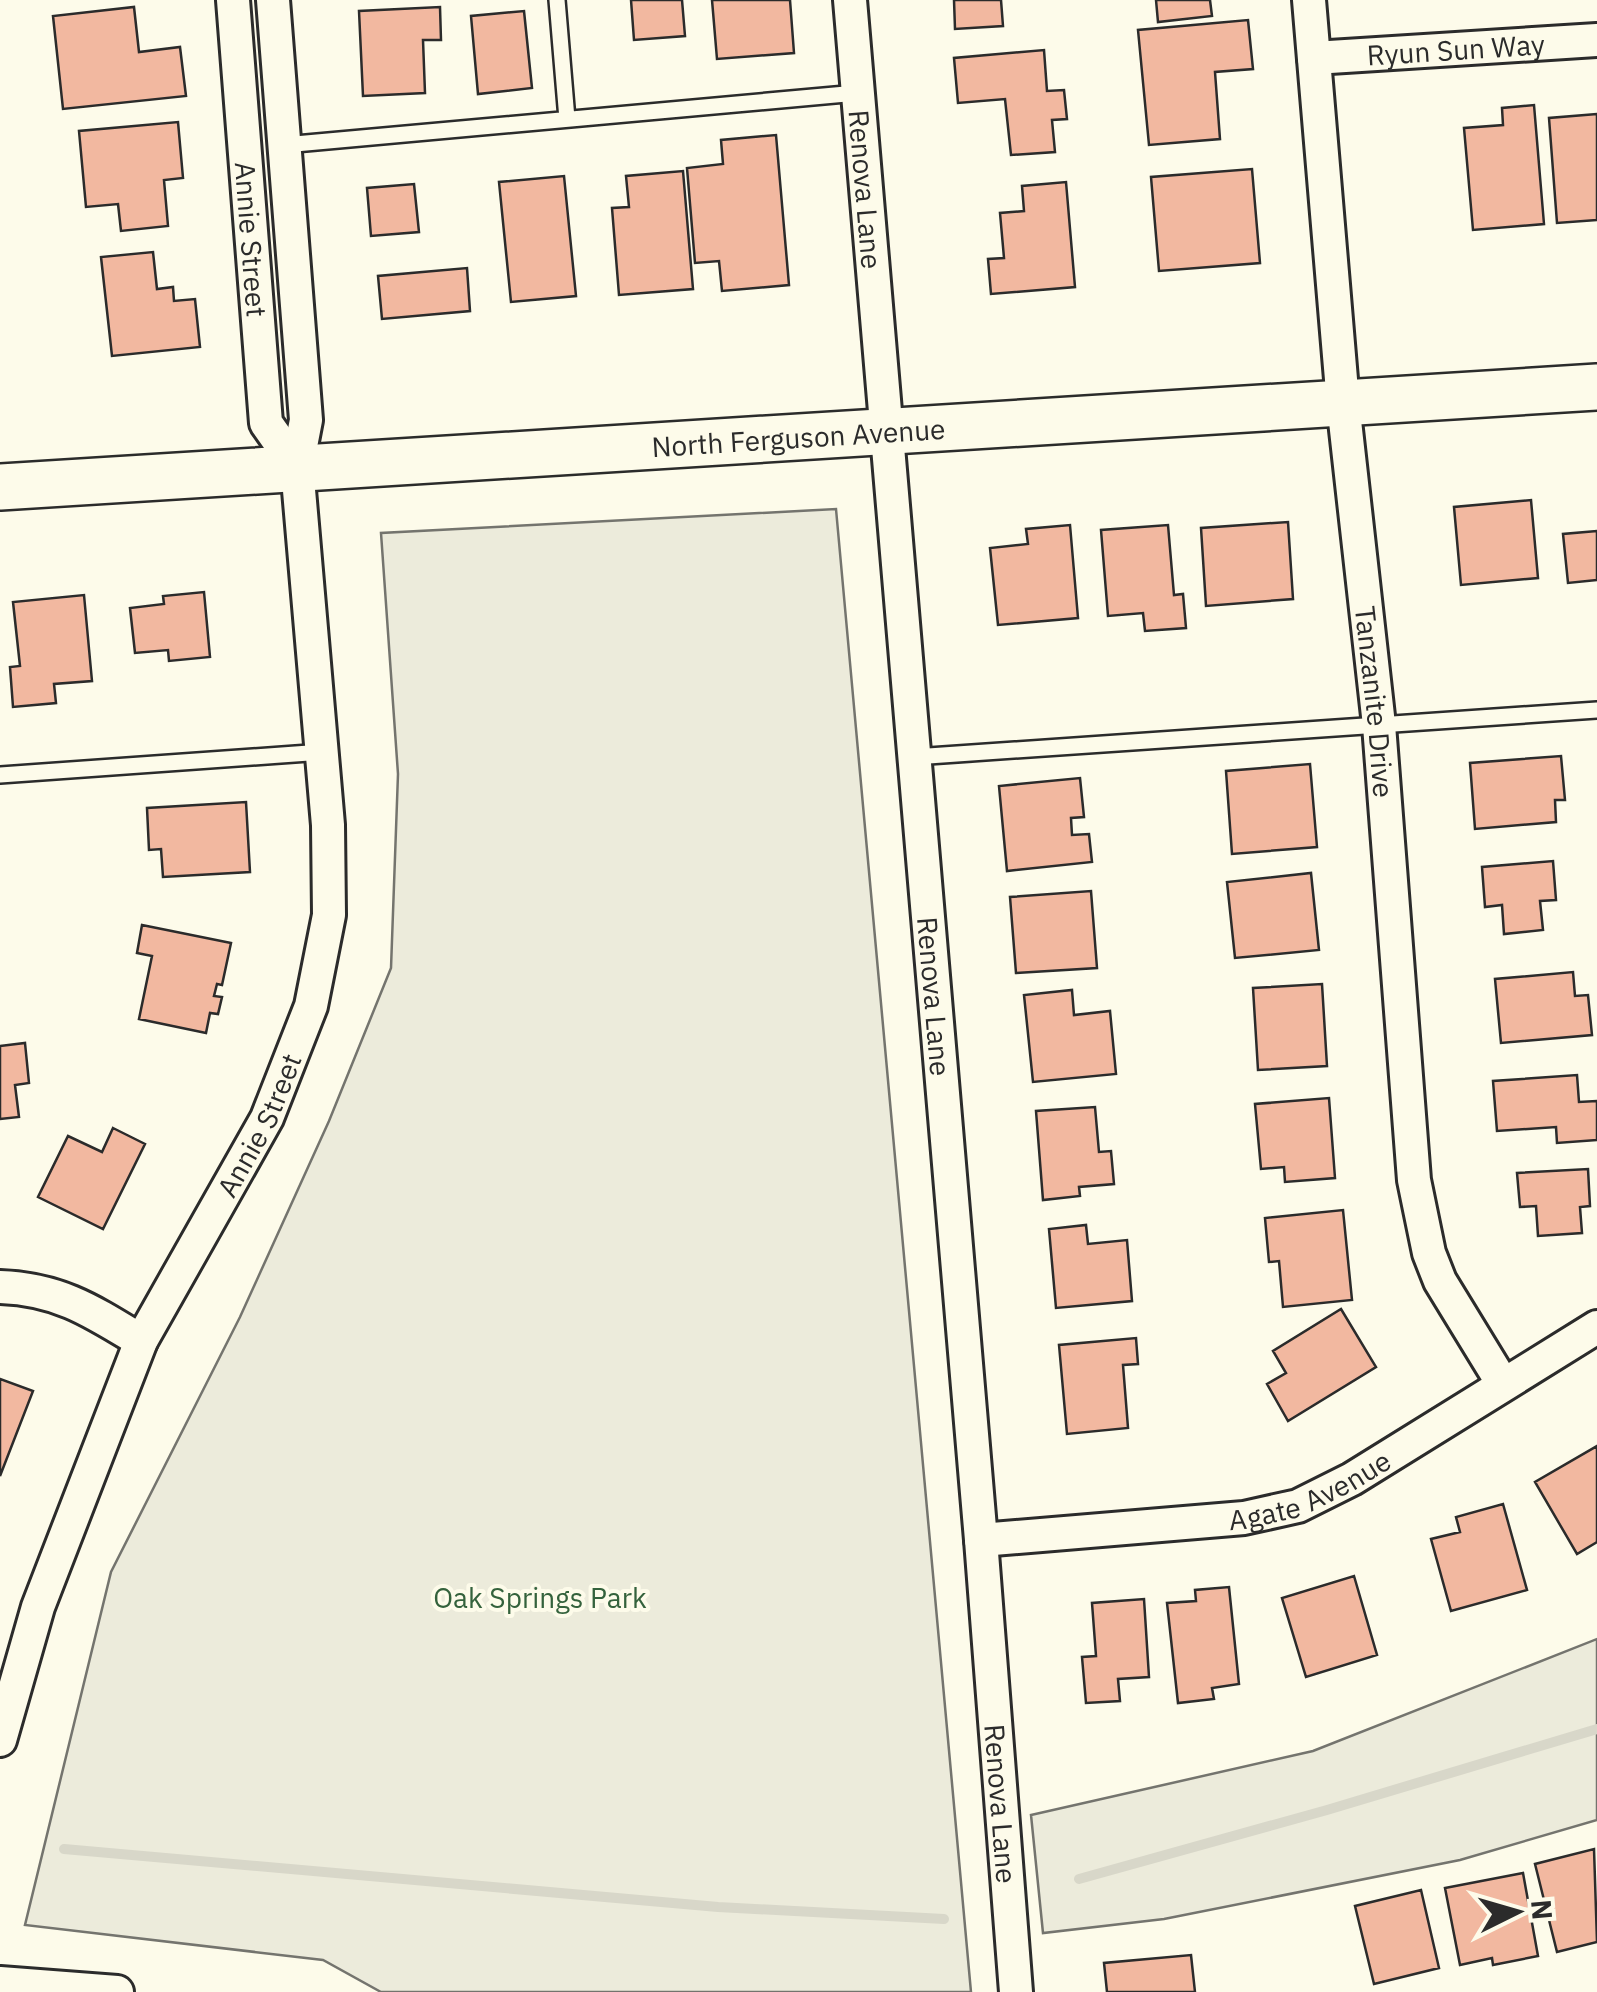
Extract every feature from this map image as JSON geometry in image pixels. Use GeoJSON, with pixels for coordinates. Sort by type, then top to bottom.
{"type":"FeatureCollection","features":[{"type":"Feature","properties":{"kind":"street","name":"Annie Street"},"geometry":{"type":"LineString","coordinates":[[233,0],[266,423],[297,468]]}},
{"type":"Feature","properties":{"kind":"street","name":"Annie Street"},"geometry":{"type":"LineString","coordinates":[[0,1740],[38,1607],[141,1341],[268,1118],[311,1006],[329,914],[323,752],[297,468],[306,420],[273,0]]}},
{"type":"Feature","properties":{"kind":"street","name":"Renova Lane"},"geometry":{"type":"LineString","coordinates":[[850,0],[1016,1992]]}},
{"type":"Feature","properties":{"kind":"street","name":"Tanzanite Drive"},"geometry":{"type":"LineString","coordinates":[[1309,0],[1343,403],[1378,725],[1414,1180],[1429,1253],[1440,1281],[1504,1384]]}},
{"type":"Feature","properties":{"kind":"street","name":"Ryun Sun Way"},"geometry":{"type":"LineString","coordinates":[[1314,58],[1597,40]]}},
{"type":"Feature","properties":{"kind":"street","name":"North Ferguson Avenue"},"geometry":{"type":"LineString","coordinates":[[0,487],[1597,386]]}},
{"type":"Feature","properties":{"kind":"street"},"geometry":{"type":"LineString","coordinates":[[0,1287],[21,1288],[76,1302],[141,1341]]}},
{"type":"Feature","properties":{"kind":"street","name":"Agate Avenue"},"geometry":{"type":"LineString","coordinates":[[981,1540],[1267,1516],[1322,1496],[1597,1327]]}},
{"type":"Feature","properties":{"kind":"street"},"geometry":{"type":"LineString","coordinates":[[0,1983],[117,1992]]}},
{"type":"Feature","properties":{"kind":"lane"},"geometry":{"type":"LineString","coordinates":[[557,0],[567,119]]}},
{"type":"Feature","properties":{"kind":"lane"},"geometry":{"type":"LineString","coordinates":[[284,145],[858,93]]}},
{"type":"Feature","properties":{"kind":"lane"},"geometry":{"type":"LineString","coordinates":[[914,757],[1597,710]]}},
{"type":"Feature","properties":{"kind":"lane"},"geometry":{"type":"LineString","coordinates":[[0,776],[323,752]]}},
{"type":"Feature","properties":{"kind":"green space","name":"Oak Springs Park"},"geometry":{"type":"Polygon","coordinates":[[[836,509],[971,1992],[381,1992],[323,1960],[25,1925],[111,1572],[240,1317],[329,1121],[391,968],[398,774],[381,533],[836,509]]]}},
{"type":"Feature","properties":{"kind":"green space"},"geometry":{"type":"Polygon","coordinates":[[[1597,1639],[1597,1820],[1460,1860],[1164,1919],[1043,1933],[1031,1815],[1313,1751],[1597,1639]]]}},
{"type":"Feature","properties":{"kind":"building"},"geometry":{"type":"Polygon","coordinates":[[[631,0],[682,0],[685,36],[634,40],[631,0]]]}},
{"type":"Feature","properties":{"kind":"building"},"geometry":{"type":"Polygon","coordinates":[[[712,0],[790,0],[794,53],[717,59],[712,0]]]}},
{"type":"Feature","properties":{"kind":"building"},"geometry":{"type":"Polygon","coordinates":[[[954,0],[1001,0],[1003,26],[955,29],[954,0]]]}},
{"type":"Feature","properties":{"kind":"building"},"geometry":{"type":"Polygon","coordinates":[[[1156,0],[1210,0],[1212,16],[1158,22],[1156,0]]]}},
{"type":"Feature","properties":{"kind":"building"},"geometry":{"type":"Polygon","coordinates":[[[134,7],[139,52],[180,47],[186,96],[63,109],[53,16],[134,7]]]}},
{"type":"Feature","properties":{"kind":"building"},"geometry":{"type":"Polygon","coordinates":[[[440,7],[441,40],[423,40],[425,93],[363,96],[359,11],[440,7]]]}},
{"type":"Feature","properties":{"kind":"building"},"geometry":{"type":"Polygon","coordinates":[[[524,11],[532,88],[478,94],[471,16],[524,11]]]}},
{"type":"Feature","properties":{"kind":"building"},"geometry":{"type":"Polygon","coordinates":[[[1248,20],[1253,69],[1215,72],[1220,139],[1149,145],[1138,30],[1248,20]]]}},
{"type":"Feature","properties":{"kind":"building"},"geometry":{"type":"Polygon","coordinates":[[[1044,50],[1047,91],[1064,90],[1067,119],[1052,120],[1055,152],[1011,155],[1005,99],[958,103],[954,58],[1044,50]]]}},
{"type":"Feature","properties":{"kind":"building"},"geometry":{"type":"Polygon","coordinates":[[[1534,105],[1544,224],[1473,230],[1464,128],[1503,125],[1502,108],[1534,105]]]}},
{"type":"Feature","properties":{"kind":"building"},"geometry":{"type":"Polygon","coordinates":[[[1597,114],[1597,220],[1557,223],[1549,118],[1597,114]]]}},
{"type":"Feature","properties":{"kind":"building"},"geometry":{"type":"Polygon","coordinates":[[[178,122],[183,178],[164,180],[168,226],[121,231],[118,204],[86,207],[79,131],[178,122]]]}},
{"type":"Feature","properties":{"kind":"building"},"geometry":{"type":"Polygon","coordinates":[[[776,135],[789,285],[722,291],[719,261],[695,263],[687,168],[723,164],[721,140],[776,135]]]}},
{"type":"Feature","properties":{"kind":"building"},"geometry":{"type":"Polygon","coordinates":[[[1252,169],[1260,263],[1159,271],[1151,177],[1252,169]]]}},
{"type":"Feature","properties":{"kind":"building"},"geometry":{"type":"Polygon","coordinates":[[[683,171],[693,289],[619,295],[612,208],[629,207],[626,176],[683,171]]]}},
{"type":"Feature","properties":{"kind":"building"},"geometry":{"type":"Polygon","coordinates":[[[564,176],[576,296],[511,302],[499,182],[564,176]]]}},
{"type":"Feature","properties":{"kind":"building"},"geometry":{"type":"Polygon","coordinates":[[[1066,182],[1075,287],[991,294],[988,259],[1004,258],[1000,213],[1024,211],[1022,186],[1066,182]]]}},
{"type":"Feature","properties":{"kind":"building"},"geometry":{"type":"Polygon","coordinates":[[[414,184],[419,232],[371,236],[367,188],[414,184]]]}},
{"type":"Feature","properties":{"kind":"building"},"geometry":{"type":"Polygon","coordinates":[[[153,252],[157,289],[173,287],[174,301],[195,299],[200,347],[112,356],[101,257],[153,252]]]}},
{"type":"Feature","properties":{"kind":"building"},"geometry":{"type":"Polygon","coordinates":[[[467,268],[470,311],[382,319],[378,276],[467,268]]]}},
{"type":"Feature","properties":{"kind":"building"},"geometry":{"type":"Polygon","coordinates":[[[1531,500],[1538,578],[1461,585],[1454,507],[1531,500]]]}},
{"type":"Feature","properties":{"kind":"building"},"geometry":{"type":"Polygon","coordinates":[[[1288,522],[1293,599],[1206,606],[1201,528],[1288,522]]]}},
{"type":"Feature","properties":{"kind":"building"},"geometry":{"type":"Polygon","coordinates":[[[1070,525],[1078,618],[998,625],[990,548],[1028,544],[1026,529],[1070,525]]]}},
{"type":"Feature","properties":{"kind":"building"},"geometry":{"type":"Polygon","coordinates":[[[1168,525],[1174,595],[1183,594],[1186,628],[1145,631],[1143,613],[1108,616],[1101,530],[1168,525]]]}},
{"type":"Feature","properties":{"kind":"building"},"geometry":{"type":"Polygon","coordinates":[[[1597,531],[1597,580],[1568,583],[1563,534],[1597,531]]]}},
{"type":"Feature","properties":{"kind":"building"},"geometry":{"type":"Polygon","coordinates":[[[204,592],[210,657],[169,661],[168,650],[135,653],[130,608],[164,604],[163,596],[204,592]]]}},
{"type":"Feature","properties":{"kind":"building"},"geometry":{"type":"Polygon","coordinates":[[[84,595],[92,681],[54,684],[56,703],[13,707],[10,667],[20,666],[13,602],[84,595]]]}},
{"type":"Feature","properties":{"kind":"building"},"geometry":{"type":"Polygon","coordinates":[[[1561,756],[1565,800],[1555,800],[1556,822],[1475,829],[1470,763],[1561,756]]]}},
{"type":"Feature","properties":{"kind":"building"},"geometry":{"type":"Polygon","coordinates":[[[1310,764],[1317,847],[1232,854],[1226,771],[1310,764]]]}},
{"type":"Feature","properties":{"kind":"building"},"geometry":{"type":"Polygon","coordinates":[[[1080,778],[1084,817],[1071,818],[1072,835],[1089,834],[1092,862],[1007,871],[999,786],[1080,778]]]}},
{"type":"Feature","properties":{"kind":"building"},"geometry":{"type":"Polygon","coordinates":[[[246,802],[250,872],[163,877],[161,849],[149,850],[147,808],[246,802]]]}},
{"type":"Feature","properties":{"kind":"building"},"geometry":{"type":"Polygon","coordinates":[[[1553,861],[1556,900],[1540,901],[1543,930],[1504,934],[1502,905],[1485,907],[1482,867],[1553,861]]]}},
{"type":"Feature","properties":{"kind":"building"},"geometry":{"type":"Polygon","coordinates":[[[1311,873],[1319,950],[1235,958],[1227,882],[1311,873]]]}},
{"type":"Feature","properties":{"kind":"building"},"geometry":{"type":"Polygon","coordinates":[[[1091,891],[1097,968],[1016,973],[1010,897],[1091,891]]]}},
{"type":"Feature","properties":{"kind":"building"},"geometry":{"type":"Polygon","coordinates":[[[142,925],[231,943],[222,985],[217,984],[214,996],[222,997],[218,1014],[210,1013],[206,1033],[139,1019],[152,956],[137,953],[142,925]]]}},
{"type":"Feature","properties":{"kind":"building"},"geometry":{"type":"Polygon","coordinates":[[[1573,972],[1575,996],[1588,995],[1592,1035],[1501,1043],[1495,979],[1573,972]]]}},
{"type":"Feature","properties":{"kind":"building"},"geometry":{"type":"Polygon","coordinates":[[[1322,984],[1327,1066],[1258,1070],[1253,988],[1322,984]]]}},
{"type":"Feature","properties":{"kind":"building"},"geometry":{"type":"Polygon","coordinates":[[[1072,990],[1074,1015],[1110,1011],[1116,1074],[1033,1082],[1024,995],[1072,990]]]}},
{"type":"Feature","properties":{"kind":"building"},"geometry":{"type":"Polygon","coordinates":[[[25,1043],[29,1083],[15,1085],[19,1117],[0,1119],[0,1046],[25,1043]]]}},
{"type":"Feature","properties":{"kind":"building"},"geometry":{"type":"Polygon","coordinates":[[[1577,1075],[1579,1102],[1597,1101],[1597,1140],[1557,1143],[1556,1127],[1497,1131],[1493,1081],[1577,1075]]]}},
{"type":"Feature","properties":{"kind":"building"},"geometry":{"type":"Polygon","coordinates":[[[1329,1098],[1335,1178],[1285,1182],[1284,1167],[1261,1169],[1255,1104],[1329,1098]]]}},
{"type":"Feature","properties":{"kind":"building"},"geometry":{"type":"Polygon","coordinates":[[[1095,1107],[1099,1152],[1111,1151],[1114,1184],[1079,1187],[1080,1196],[1043,1200],[1036,1111],[1095,1107]]]}},
{"type":"Feature","properties":{"kind":"building"},"geometry":{"type":"Polygon","coordinates":[[[113,1128],[145,1144],[103,1229],[38,1197],[68,1136],[102,1152],[113,1128]]]}},
{"type":"Feature","properties":{"kind":"building"},"geometry":{"type":"Polygon","coordinates":[[[1588,1169],[1590,1206],[1580,1207],[1582,1233],[1538,1236],[1536,1206],[1520,1207],[1517,1173],[1588,1169]]]}},
{"type":"Feature","properties":{"kind":"building"},"geometry":{"type":"Polygon","coordinates":[[[1343,1210],[1352,1300],[1283,1307],[1279,1261],[1269,1262],[1265,1218],[1343,1210]]]}},
{"type":"Feature","properties":{"kind":"building"},"geometry":{"type":"Polygon","coordinates":[[[1086,1225],[1088,1244],[1127,1240],[1132,1301],[1056,1308],[1049,1229],[1086,1225]]]}},
{"type":"Feature","properties":{"kind":"building"},"geometry":{"type":"Polygon","coordinates":[[[1341,1309],[1376,1367],[1288,1421],[1267,1384],[1286,1373],[1273,1351],[1341,1309]]]}},
{"type":"Feature","properties":{"kind":"building"},"geometry":{"type":"Polygon","coordinates":[[[1136,1338],[1138,1364],[1123,1365],[1128,1428],[1067,1434],[1059,1345],[1136,1338]]]}},
{"type":"Feature","properties":{"kind":"building"},"geometry":{"type":"Polygon","coordinates":[[[0,1379],[33,1391],[0,1476],[0,1379]]]}},
{"type":"Feature","properties":{"kind":"building"},"geometry":{"type":"Polygon","coordinates":[[[1597,1446],[1597,1542],[1577,1554],[1535,1482],[1597,1446]]]}},
{"type":"Feature","properties":{"kind":"building"},"geometry":{"type":"Polygon","coordinates":[[[1503,1504],[1527,1590],[1451,1611],[1431,1539],[1460,1532],[1456,1517],[1503,1504]]]}},
{"type":"Feature","properties":{"kind":"building"},"geometry":{"type":"Polygon","coordinates":[[[1354,1576],[1377,1655],[1306,1677],[1282,1598],[1354,1576]]]}},
{"type":"Feature","properties":{"kind":"building"},"geometry":{"type":"Polygon","coordinates":[[[1229,1587],[1239,1684],[1212,1688],[1214,1699],[1178,1703],[1167,1603],[1196,1601],[1195,1590],[1229,1587]]]}},
{"type":"Feature","properties":{"kind":"building"},"geometry":{"type":"Polygon","coordinates":[[[1144,1599],[1149,1677],[1118,1679],[1120,1701],[1086,1703],[1082,1657],[1096,1656],[1092,1603],[1144,1599]]]}},
{"type":"Feature","properties":{"kind":"building"},"geometry":{"type":"Polygon","coordinates":[[[1594,1849],[1597,1942],[1557,1952],[1535,1864],[1594,1849]]]}},
{"type":"Feature","properties":{"kind":"building"},"geometry":{"type":"Polygon","coordinates":[[[1523,1873],[1538,1956],[1493,1965],[1492,1958],[1460,1965],[1445,1888],[1523,1873]]]}},
{"type":"Feature","properties":{"kind":"building"},"geometry":{"type":"Polygon","coordinates":[[[1421,1890],[1439,1968],[1374,1984],[1355,1906],[1421,1890]]]}},
{"type":"Feature","properties":{"kind":"building"},"geometry":{"type":"Polygon","coordinates":[[[1191,1955],[1195,1992],[1107,1992],[1104,1963],[1191,1955]]]}},
{"type":"Feature","properties":{"kind":"waterway"},"geometry":{"type":"LineString","coordinates":[[1079,1879],[1597,1729]]}},
{"type":"Feature","properties":{"kind":"waterway"},"geometry":{"type":"LineString","coordinates":[[64,1849],[718,1907],[944,1919]]}}]}
